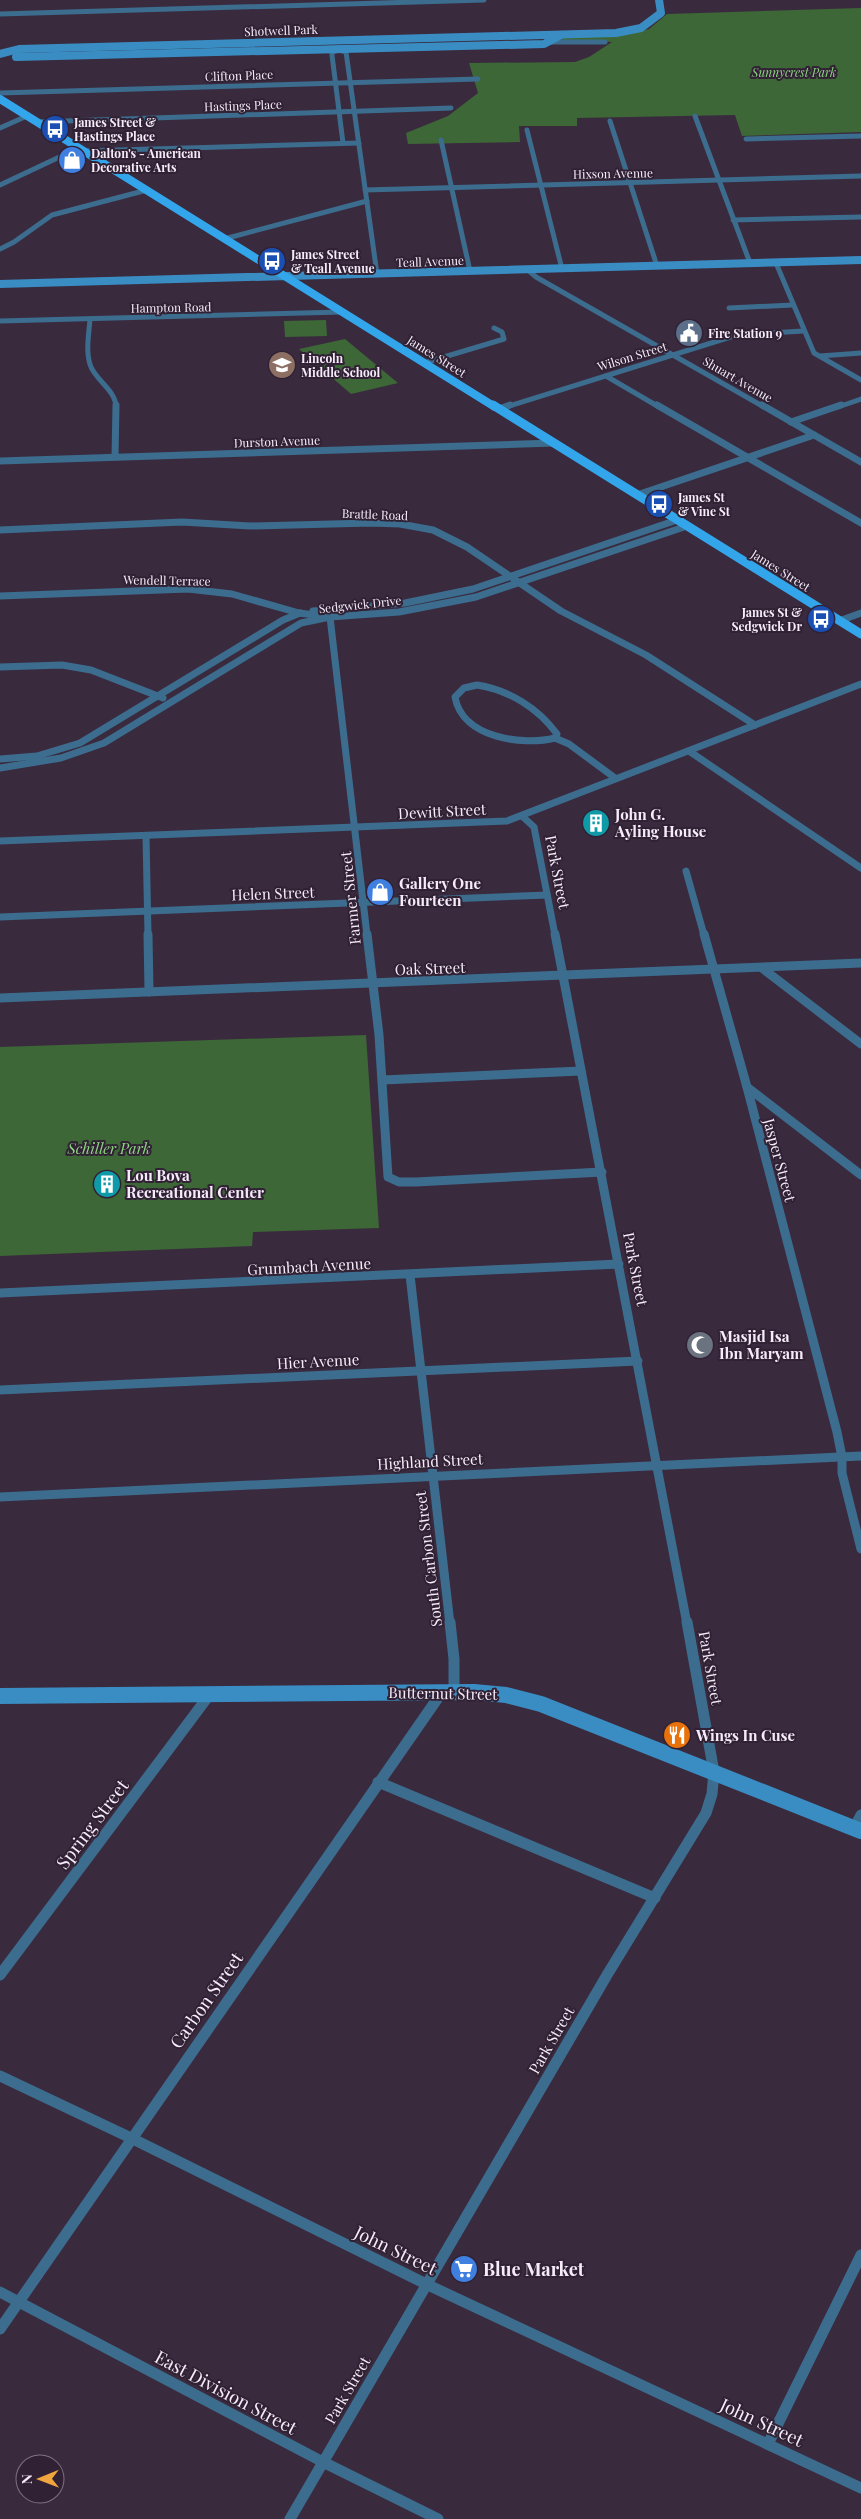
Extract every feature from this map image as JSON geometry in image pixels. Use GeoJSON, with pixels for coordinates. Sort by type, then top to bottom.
{"type":"FeatureCollection","features":[{"type":"Feature","properties":{"kind":"main road","name":"James Street"},"geometry":{"type":"LineString","coordinates":[[0,99],[861,634]]}},
{"type":"Feature","properties":{"kind":"street"},"geometry":{"type":"LineString","coordinates":[[197,0],[197,8]]}},
{"type":"Feature","properties":{"kind":"street"},"geometry":{"type":"LineString","coordinates":[[0,14],[484,0]]}},
{"type":"Feature","properties":{"kind":"street","name":"Shotwell Park"},"geometry":{"type":"LineString","coordinates":[[1,54],[19,49],[630,31],[641,28],[655,18],[662,10],[659,0]]}},
{"type":"Feature","properties":{"kind":"street"},"geometry":{"type":"LineString","coordinates":[[550,42],[561,34]]}},
{"type":"Feature","properties":{"kind":"street"},"geometry":{"type":"LineString","coordinates":[[443,37],[444,46]]}},
{"type":"Feature","properties":{"kind":"street"},"geometry":{"type":"LineString","coordinates":[[338,40],[339,50]]}},
{"type":"Feature","properties":{"kind":"street","name":"Shotwell Park"},"geometry":{"type":"LineString","coordinates":[[1,54],[18,58],[605,42]]}},
{"type":"Feature","properties":{"kind":"street"},"geometry":{"type":"LineString","coordinates":[[230,43],[231,52]]}},
{"type":"Feature","properties":{"kind":"street"},"geometry":{"type":"LineString","coordinates":[[122,46],[122,55]]}},
{"type":"Feature","properties":{"kind":"street"},"geometry":{"type":"LineString","coordinates":[[343,143],[332,52],[339,50],[346,52],[377,274]]}},
{"type":"Feature","properties":{"kind":"street","name":"Clifton Place"},"geometry":{"type":"LineString","coordinates":[[0,93],[478,79]]}},
{"type":"Feature","properties":{"kind":"street","name":"Hastings Place"},"geometry":{"type":"LineString","coordinates":[[36,122],[451,108]]}},
{"type":"Feature","properties":{"kind":"street"},"geometry":{"type":"LineString","coordinates":[[0,128],[27,116]]}},
{"type":"Feature","properties":{"kind":"street"},"geometry":{"type":"LineString","coordinates":[[695,116],[750,263]]}},
{"type":"Feature","properties":{"kind":"street"},"geometry":{"type":"LineString","coordinates":[[610,121],[657,266]]}},
{"type":"Feature","properties":{"kind":"street"},"geometry":{"type":"LineString","coordinates":[[527,130],[562,269]]}},
{"type":"Feature","properties":{"kind":"street"},"geometry":{"type":"LineString","coordinates":[[746,139],[861,136]]}},
{"type":"Feature","properties":{"kind":"street"},"geometry":{"type":"LineString","coordinates":[[441,140],[453,187],[470,271]]}},
{"type":"Feature","properties":{"kind":"street"},"geometry":{"type":"LineString","coordinates":[[0,185],[68,153],[83,151],[359,143]]}},
{"type":"Feature","properties":{"kind":"street","name":"Hixson Avenue"},"geometry":{"type":"LineString","coordinates":[[365,190],[861,176]]}},
{"type":"Feature","properties":{"kind":"street"},"geometry":{"type":"LineString","coordinates":[[0,249],[22,239],[40,222],[52,215],[147,190]]}},
{"type":"Feature","properties":{"kind":"street"},"geometry":{"type":"LineString","coordinates":[[224,239],[367,201]]}},
{"type":"Feature","properties":{"kind":"street"},"geometry":{"type":"LineString","coordinates":[[733,220],[861,217]]}},
{"type":"Feature","properties":{"kind":"street","name":"Teall Avenue"},"geometry":{"type":"LineString","coordinates":[[0,284],[861,260]]}},
{"type":"Feature","properties":{"kind":"street"},"geometry":{"type":"LineString","coordinates":[[776,263],[814,353],[861,380]]}},
{"type":"Feature","properties":{"kind":"street","name":"Shuart Avenue"},"geometry":{"type":"LineString","coordinates":[[528,270],[536,277],[861,462]]}},
{"type":"Feature","properties":{"kind":"street"},"geometry":{"type":"LineString","coordinates":[[730,308],[794,305]]}},
{"type":"Feature","properties":{"kind":"street","name":"Hampton Road"},"geometry":{"type":"LineString","coordinates":[[0,321],[342,312]]}},
{"type":"Feature","properties":{"kind":"street"},"geometry":{"type":"LineString","coordinates":[[90,319],[88,358],[92,369],[116,400],[115,458]]}},
{"type":"Feature","properties":{"kind":"street"},"geometry":{"type":"LineString","coordinates":[[424,363],[504,339],[502,332],[494,328]]}},
{"type":"Feature","properties":{"kind":"street","name":"Wilson Street"},"geometry":{"type":"LineString","coordinates":[[499,409],[737,335],[804,331]]}},
{"type":"Feature","properties":{"kind":"street"},"geometry":{"type":"LineString","coordinates":[[820,356],[861,354]]}},
{"type":"Feature","properties":{"kind":"street"},"geometry":{"type":"LineString","coordinates":[[606,376],[861,523]]}},
{"type":"Feature","properties":{"kind":"street"},"geometry":{"type":"LineString","coordinates":[[791,422],[861,399]]}},
{"type":"Feature","properties":{"kind":"street"},"geometry":{"type":"LineString","coordinates":[[637,495],[814,435]]}},
{"type":"Feature","properties":{"kind":"street","name":"Durston Avenue"},"geometry":{"type":"LineString","coordinates":[[0,461],[554,443]]}},
{"type":"Feature","properties":{"kind":"street","name":"Sedgwick Drive"},"geometry":{"type":"LineString","coordinates":[[0,759],[37,756],[80,743],[283,620],[299,613],[428,599],[510,577],[677,520]]}},
{"type":"Feature","properties":{"kind":"street","name":"Brattle Road"},"geometry":{"type":"LineString","coordinates":[[0,530],[182,522],[250,526],[400,524],[448,536],[561,611],[663,666],[755,725]]}},
{"type":"Feature","properties":{"kind":"street","name":"Sedgwick Drive"},"geometry":{"type":"LineString","coordinates":[[0,768],[40,764],[90,751],[119,736],[301,623],[330,617],[372,615],[436,606],[476,597],[687,526]]}},
{"type":"Feature","properties":{"kind":"street"},"geometry":{"type":"LineString","coordinates":[[615,540],[626,547]]}},
{"type":"Feature","properties":{"kind":"street"},"geometry":{"type":"LineString","coordinates":[[564,558],[574,565]]}},
{"type":"Feature","properties":{"kind":"street","name":"Wendell Terrace"},"geometry":{"type":"LineString","coordinates":[[0,596],[188,589],[232,594],[299,613],[330,617]]}},
{"type":"Feature","properties":{"kind":"street"},"geometry":{"type":"LineString","coordinates":[[428,599],[436,606]]}},
{"type":"Feature","properties":{"kind":"street"},"geometry":{"type":"LineString","coordinates":[[839,621],[861,613]]}},
{"type":"Feature","properties":{"kind":"street","name":"Farmer Street"},"geometry":{"type":"LineString","coordinates":[[330,617],[365,903],[383,1080],[388,1177],[399,1182],[416,1182],[602,1172]]}},
{"type":"Feature","properties":{"kind":"street"},"geometry":{"type":"LineString","coordinates":[[0,667],[62,665],[90,670],[172,702]]}},
{"type":"Feature","properties":{"kind":"street"},"geometry":{"type":"LineString","coordinates":[[554,738],[557,734],[553,727],[536,711],[517,699],[484,683],[466,685],[459,689],[455,697],[455,702],[462,714],[491,736],[516,741],[536,741],[554,738],[569,744],[615,778]]}},
{"type":"Feature","properties":{"kind":"street","name":"Dewitt Street"},"geometry":{"type":"LineString","coordinates":[[0,841],[480,824],[507,821],[861,684]]}},
{"type":"Feature","properties":{"kind":"street"},"geometry":{"type":"LineString","coordinates":[[689,751],[861,868]]}},
{"type":"Feature","properties":{"kind":"street","name":"Park Street"},"geometry":{"type":"LineString","coordinates":[[290,2519],[607,1976],[706,1813],[712,1794],[714,1772],[602,1172],[534,827],[522,816]]}},
{"type":"Feature","properties":{"kind":"street"},"geometry":{"type":"LineString","coordinates":[[146,836],[149,992]]}},
{"type":"Feature","properties":{"kind":"street","name":"Jasper Street"},"geometry":{"type":"LineString","coordinates":[[686,871],[747,1087],[842,1457]]}},
{"type":"Feature","properties":{"kind":"street","name":"Helen Street"},"geometry":{"type":"LineString","coordinates":[[0,917],[547,895]]}},
{"type":"Feature","properties":{"kind":"street","name":"Oak Street"},"geometry":{"type":"LineString","coordinates":[[0,998],[861,963]]}},
{"type":"Feature","properties":{"kind":"street"},"geometry":{"type":"LineString","coordinates":[[762,968],[861,1044]]}},
{"type":"Feature","properties":{"kind":"street"},"geometry":{"type":"LineString","coordinates":[[383,1080],[581,1071]]}},
{"type":"Feature","properties":{"kind":"street"},"geometry":{"type":"LineString","coordinates":[[747,1087],[861,1175]]}},
{"type":"Feature","properties":{"kind":"street","name":"Grumbach Avenue"},"geometry":{"type":"LineString","coordinates":[[0,1293],[619,1264]]}},
{"type":"Feature","properties":{"kind":"street","name":"South Carbon Street"},"geometry":{"type":"LineString","coordinates":[[410,1275],[454,1659],[448,1692]]}},
{"type":"Feature","properties":{"kind":"street","name":"Hier Avenue"},"geometry":{"type":"LineString","coordinates":[[0,1390],[638,1361]]}},
{"type":"Feature","properties":{"kind":"street","name":"Highland Street"},"geometry":{"type":"LineString","coordinates":[[0,1497],[861,1456]]}},
{"type":"Feature","properties":{"kind":"street"},"geometry":{"type":"LineString","coordinates":[[842,1457],[842,1473],[861,1549]]}},
{"type":"Feature","properties":{"kind":"street","name":"Butternut Street"},"geometry":{"type":"LineString","coordinates":[[0,1696],[448,1692],[506,1695],[541,1704],[714,1772],[859,1825]]}},
{"type":"Feature","properties":{"kind":"street","name":"Carbon Street"},"geometry":{"type":"LineString","coordinates":[[0,2329],[378,1782],[448,1692]]}},
{"type":"Feature","properties":{"kind":"street","name":"Spring Street"},"geometry":{"type":"LineString","coordinates":[[0,1975],[210,1694]]}},
{"type":"Feature","properties":{"kind":"street"},"geometry":{"type":"LineString","coordinates":[[378,1782],[655,1898]]}},
{"type":"Feature","properties":{"kind":"street","name":"John Street"},"geometry":{"type":"LineString","coordinates":[[0,2076],[132,2138],[426,2284],[861,2488]]}},
{"type":"Feature","properties":{"kind":"street"},"geometry":{"type":"LineString","coordinates":[[768,2444],[856,2278],[861,2255]]}},
{"type":"Feature","properties":{"kind":"street","name":"East Division Street"},"geometry":{"type":"LineString","coordinates":[[0,2292],[323,2462],[438,2519]]}},
{"type":"Feature","properties":{"kind":"green space","name":"Sunnycrest Park"},"geometry":{"type":"Polygon","coordinates":[[[861,8],[861,132],[742,136],[735,115],[577,118],[577,126],[519,126],[520,142],[408,144],[406,133],[448,116],[478,93],[469,63],[575,62],[589,57],[612,42],[561,40],[564,37],[630,34],[649,29],[667,14],[861,8]]]}},
{"type":"Feature","properties":{"kind":"green space"},"geometry":{"type":"Polygon","coordinates":[[[326,320],[327,336],[285,337],[284,321],[326,320]]]}},
{"type":"Feature","properties":{"kind":"green space"},"geometry":{"type":"Polygon","coordinates":[[[345,339],[398,383],[351,394],[299,349],[345,339]]]}},
{"type":"Feature","properties":{"kind":"green space","name":"Schiller Park"},"geometry":{"type":"Polygon","coordinates":[[[366,1035],[379,1228],[253,1232],[252,1246],[0,1256],[0,1047],[366,1035]]]}},
{"type":"Feature","properties":{"kind":"place","name":"James Street & Hastings Place"},"geometry":{"type":"Point","coordinates":[55,129]}},
{"type":"Feature","properties":{"kind":"place","name":"Dalton's - American Decorative Arts"},"geometry":{"type":"Point","coordinates":[72,160]}},
{"type":"Feature","properties":{"kind":"place","name":"James Street & Teall Avenue"},"geometry":{"type":"Point","coordinates":[272,261]}},
{"type":"Feature","properties":{"kind":"place","name":"Fire Station 9"},"geometry":{"type":"Point","coordinates":[689,333]}},
{"type":"Feature","properties":{"kind":"place","name":"Lincoln Middle School"},"geometry":{"type":"Point","coordinates":[282,365]}},
{"type":"Feature","properties":{"kind":"place","name":"James St & Vine St"},"geometry":{"type":"Point","coordinates":[659,504]}},
{"type":"Feature","properties":{"kind":"place","name":"James St & Sedgwick Dr"},"geometry":{"type":"Point","coordinates":[821,619]}},
{"type":"Feature","properties":{"kind":"place","name":"John G. Ayling House"},"geometry":{"type":"Point","coordinates":[596,823]}},
{"type":"Feature","properties":{"kind":"place","name":"Gallery One Fourteen"},"geometry":{"type":"Point","coordinates":[380,892]}},
{"type":"Feature","properties":{"kind":"place","name":"Lou Bova Recreational Center"},"geometry":{"type":"Point","coordinates":[107,1184]}},
{"type":"Feature","properties":{"kind":"place","name":"Masjid Isa Ibn Maryam"},"geometry":{"type":"Point","coordinates":[700,1345]}},
{"type":"Feature","properties":{"kind":"place","name":"Wings In Cuse"},"geometry":{"type":"Point","coordinates":[677,1735]}},
{"type":"Feature","properties":{"kind":"place","name":"Blue Market"},"geometry":{"type":"Point","coordinates":[464,2269]}}]}
